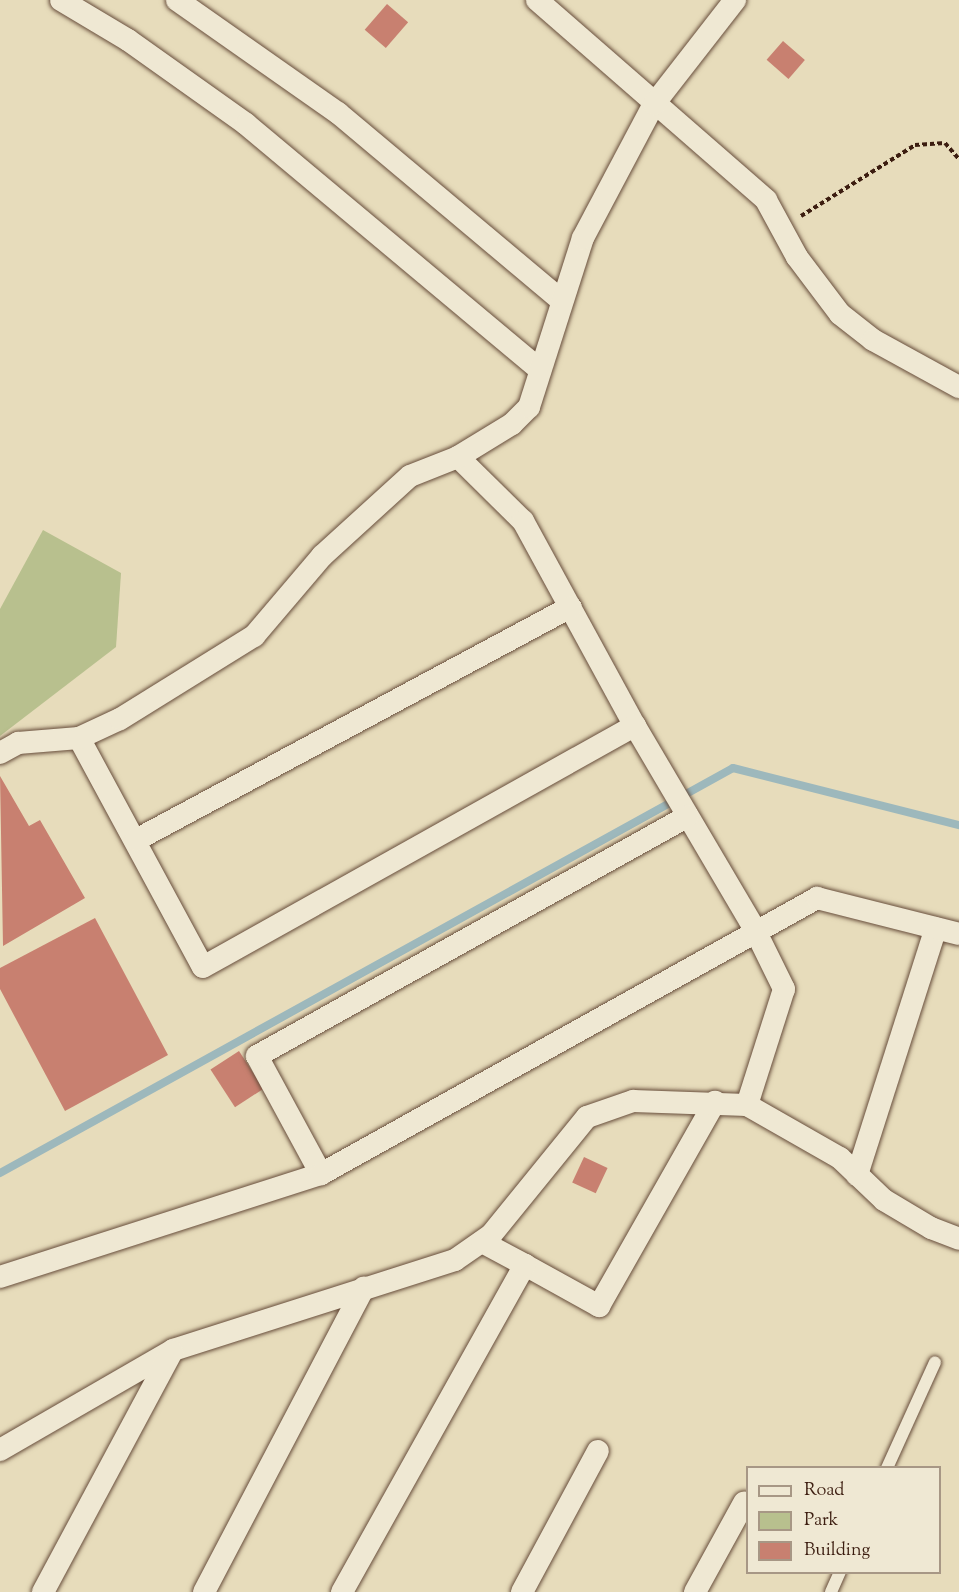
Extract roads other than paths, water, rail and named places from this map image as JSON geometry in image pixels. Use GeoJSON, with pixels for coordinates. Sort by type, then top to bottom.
{"type":"FeatureCollection","features":[{"type":"Feature","properties":{"kind":"street"},"geometry":{"type":"LineString","coordinates":[[61,0],[128,40],[246,124],[540,370]]}},
{"type":"Feature","properties":{"kind":"street"},"geometry":{"type":"LineString","coordinates":[[177,0],[339,113],[562,301]]}},
{"type":"Feature","properties":{"kind":"street"},"geometry":{"type":"LineString","coordinates":[[537,0],[766,200],[782,228],[840,314],[873,340],[959,387]]}},
{"type":"Feature","properties":{"kind":"street"},"geometry":{"type":"LineString","coordinates":[[0,753],[18,743],[79,738],[120,719],[254,636],[322,556],[410,476],[458,457],[512,424],[529,407],[583,238],[654,104],[735,0]]}},
{"type":"Feature","properties":{"kind":"street"},"geometry":{"type":"LineString","coordinates":[[458,457],[523,521],[635,726],[755,930],[784,989],[747,1105]]}},
{"type":"Feature","properties":{"kind":"street"},"geometry":{"type":"LineString","coordinates":[[136,840],[570,607]]}},
{"type":"Feature","properties":{"kind":"street"},"geometry":{"type":"LineString","coordinates":[[79,738],[203,967],[635,726]]}},
{"type":"Feature","properties":{"kind":"street"},"geometry":{"type":"LineString","coordinates":[[321,1174],[257,1056],[688,816]]}},
{"type":"Feature","properties":{"kind":"street"},"geometry":{"type":"LineString","coordinates":[[0,1277],[321,1174],[755,930],[817,898],[959,934]]}},
{"type":"Feature","properties":{"kind":"street"},"geometry":{"type":"LineString","coordinates":[[857,1175],[936,928]]}},
{"type":"Feature","properties":{"kind":"street"},"geometry":{"type":"LineString","coordinates":[[0,1450],[173,1350],[364,1287],[455,1260],[491,1235],[587,1117],[633,1101],[715,1102],[747,1105],[840,1158],[884,1200],[959,1239]]}},
{"type":"Feature","properties":{"kind":"street"},"geometry":{"type":"LineString","coordinates":[[482,1242],[599,1306],[715,1102]]}},
{"type":"Feature","properties":{"kind":"street"},"geometry":{"type":"LineString","coordinates":[[342,1592],[525,1265]]}},
{"type":"Feature","properties":{"kind":"street"},"geometry":{"type":"LineString","coordinates":[[204,1592],[364,1287]]}},
{"type":"Feature","properties":{"kind":"street"},"geometry":{"type":"LineString","coordinates":[[43,1592],[173,1350]]}},
{"type":"Feature","properties":{"kind":"street"},"geometry":{"type":"LineString","coordinates":[[522,1592],[598,1451]]}},
{"type":"Feature","properties":{"kind":"street"},"geometry":{"type":"LineString","coordinates":[[695,1592],[744,1503]]}},
{"type":"Feature","properties":{"kind":"lane"},"geometry":{"type":"LineString","coordinates":[[887,1466],[935,1362]]}},
{"type":"Feature","properties":{"kind":"lane"},"geometry":{"type":"LineString","coordinates":[[831,1592],[839,1574]]}},
{"type":"Feature","properties":{"kind":"waterway"},"geometry":{"type":"LineString","coordinates":[[0,1173],[733,768],[959,825]]}}]}
